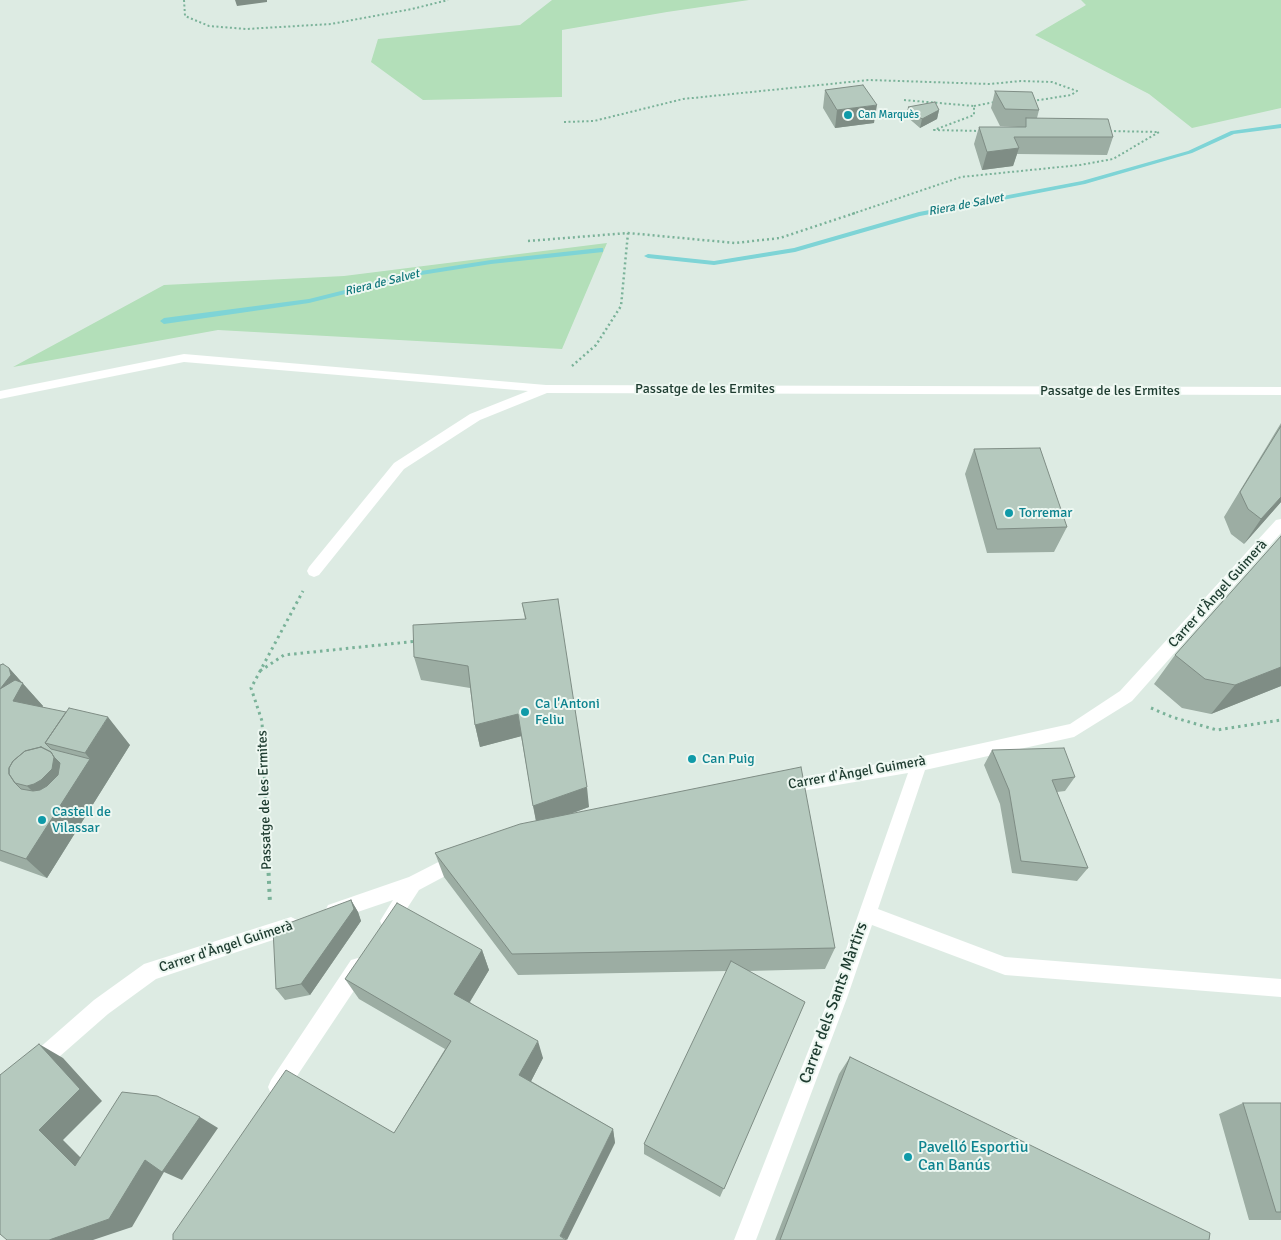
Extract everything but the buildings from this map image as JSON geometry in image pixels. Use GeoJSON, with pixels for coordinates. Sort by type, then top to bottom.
{"type":"FeatureCollection","features":[{"type":"Feature","properties":{"kind":"street"},"geometry":{"type":"LineString","coordinates":[[0,395],[184,358],[546,388]]}},
{"type":"Feature","properties":{"kind":"street","name":"Passatge de les Ermites"},"geometry":{"type":"LineString","coordinates":[[314,571],[399,466],[475,417],[546,388],[1281,391]]}},
{"type":"Feature","properties":{"kind":"street","name":"Carrer d'Àngel Guimerà"},"geometry":{"type":"LineString","coordinates":[[772,788],[919,764],[1074,730],[1126,696],[1281,524]]}},
{"type":"Feature","properties":{"kind":"street","name":"Carrer dels Sants Màrtirs"},"geometry":{"type":"LineString","coordinates":[[745,1240],[838,998],[919,764]]}},
{"type":"Feature","properties":{"kind":"street","name":"Carrer d'Àngel Guimerà"},"geometry":{"type":"LineString","coordinates":[[22,1077],[101,1008],[151,971],[271,933],[414,884],[471,853]]}},
{"type":"Feature","properties":{"kind":"street"},"geometry":{"type":"LineString","coordinates":[[380,934],[414,884]]}},
{"type":"Feature","properties":{"kind":"street"},"geometry":{"type":"LineString","coordinates":[[867,914],[1005,966],[1281,988]]}},
{"type":"Feature","properties":{"kind":"street"},"geometry":{"type":"LineString","coordinates":[[270,1099],[369,950]]}},
{"type":"Feature","properties":{"kind":"path"},"geometry":{"type":"LineString","coordinates":[[184,0],[185,16],[209,26],[246,29],[331,24],[412,9],[448,0]]}},
{"type":"Feature","properties":{"kind":"path"},"geometry":{"type":"LineString","coordinates":[[564,122],[594,121],[683,99],[869,80],[990,84],[1021,81],[1052,82],[1077,91],[1071,95],[1044,101],[1025,101]]}},
{"type":"Feature","properties":{"kind":"path"},"geometry":{"type":"LineString","coordinates":[[904,100],[974,106],[988,102],[997,102]]}},
{"type":"Feature","properties":{"kind":"path"},"geometry":{"type":"LineString","coordinates":[[974,106],[974,115],[934,130],[980,131]]}},
{"type":"Feature","properties":{"kind":"path"},"geometry":{"type":"LineString","coordinates":[[528,241],[628,233],[735,243],[780,238],[961,177],[1080,165],[1113,159],[1159,132],[1102,131]]}},
{"type":"Feature","properties":{"kind":"path"},"geometry":{"type":"LineString","coordinates":[[546,388],[596,345],[621,306],[628,233]]}},
{"type":"Feature","properties":{"kind":"path","name":"Passatge de les Ermites"},"geometry":{"type":"LineString","coordinates":[[271,933],[262,721],[251,688],[314,571]]}},
{"type":"Feature","properties":{"kind":"path"},"geometry":{"type":"LineString","coordinates":[[259,672],[284,655],[426,640]]}},
{"type":"Feature","properties":{"kind":"path"},"geometry":{"type":"LineString","coordinates":[[1126,696],[1172,717],[1218,730],[1281,720]]}},
{"type":"Feature","properties":{"kind":"green space"},"geometry":{"type":"Polygon","coordinates":[[[552,0],[749,0],[562,30],[562,97],[423,100],[371,62],[378,39],[520,25],[552,0]]]}},
{"type":"Feature","properties":{"kind":"green space"},"geometry":{"type":"Polygon","coordinates":[[[1081,0],[1281,0],[1281,108],[1192,128],[1149,94],[1035,35],[1086,5],[1081,0]]]}},
{"type":"Feature","properties":{"kind":"green space"},"geometry":{"type":"Polygon","coordinates":[[[607,243],[562,349],[218,330],[13,367],[164,285],[344,276],[607,243]]]}},
{"type":"Feature","properties":{"kind":"waterway","name":"Riera de Salvet"},"geometry":{"type":"LineString","coordinates":[[648,256],[714,263],[795,250],[919,214],[1083,183],[1190,152],[1233,132],[1281,126]]}},
{"type":"Feature","properties":{"kind":"waterway","name":"Riera de Salvet"},"geometry":{"type":"LineString","coordinates":[[164,321],[309,301],[421,273],[491,262],[600,250]]}},
{"type":"Feature","properties":{"kind":"place","name":"Can Marquès"},"geometry":{"type":"Point","coordinates":[848,115]}},
{"type":"Feature","properties":{"kind":"place","name":"Torremar"},"geometry":{"type":"Point","coordinates":[1009,513]}},
{"type":"Feature","properties":{"kind":"place","name":"Ca l'Antoni Feliu"},"geometry":{"type":"Point","coordinates":[525,712]}},
{"type":"Feature","properties":{"kind":"place","name":"Can Puig"},"geometry":{"type":"Point","coordinates":[692,759]}},
{"type":"Feature","properties":{"kind":"place","name":"Castell de Vilassar"},"geometry":{"type":"Point","coordinates":[42,820]}},
{"type":"Feature","properties":{"kind":"place","name":"Pavelló Esportiu Can Banús"},"geometry":{"type":"Point","coordinates":[908,1157]}}]}
